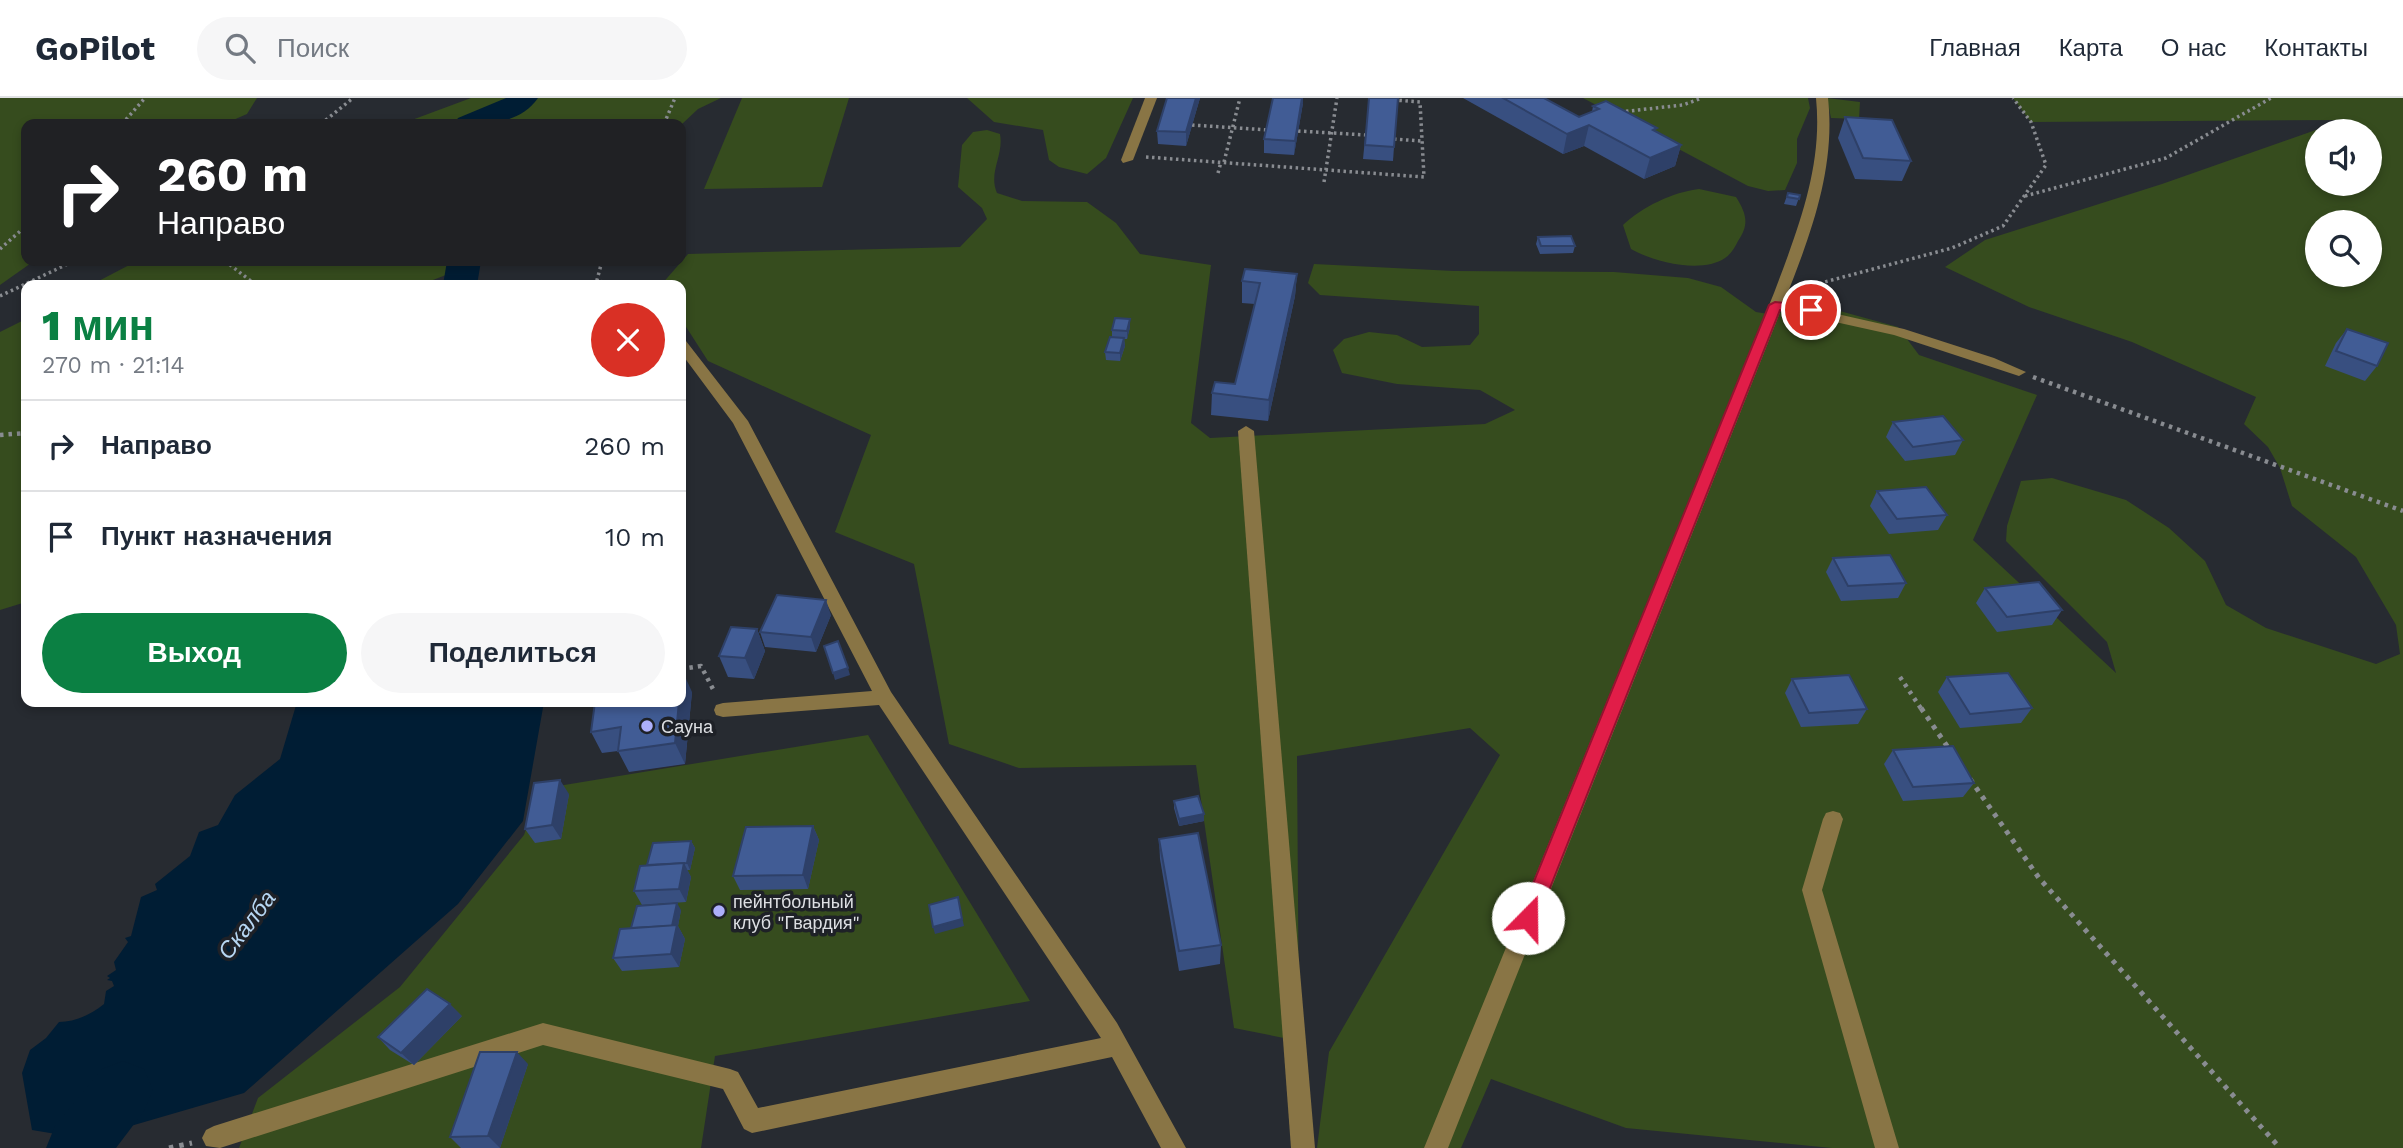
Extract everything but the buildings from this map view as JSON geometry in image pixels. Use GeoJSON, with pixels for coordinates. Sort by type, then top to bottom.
{"type":"FeatureCollection","features":[{"type":"Feature","properties":{"kind":"lane"},"geometry":{"type":"LineString","coordinates":[[1128,158],[1151,98]]}},
{"type":"Feature","properties":{"kind":"lane"},"geometry":{"type":"LineString","coordinates":[[1436,1148],[1778,299],[1810,210],[1827,124],[1822,98]]}},
{"type":"Feature","properties":{"kind":"lane"},"geometry":{"type":"LineString","coordinates":[[1778,299],[1931,338],[2019,372]]}},
{"type":"Feature","properties":{"kind":"lane"},"geometry":{"type":"LineString","coordinates":[[686,351],[740,421],[884,697],[1118,1045],[1174,1148]]}},
{"type":"Feature","properties":{"kind":"lane"},"geometry":{"type":"LineString","coordinates":[[1246,431],[1303,1148]]}},
{"type":"Feature","properties":{"kind":"lane"},"geometry":{"type":"LineString","coordinates":[[723,710],[884,697]]}},
{"type":"Feature","properties":{"kind":"lane"},"geometry":{"type":"LineString","coordinates":[[1833,819],[1812,890],[1888,1148]]}},
{"type":"Feature","properties":{"kind":"lane"},"geometry":{"type":"LineString","coordinates":[[214,1138],[543,1034],[730,1080],[752,1121],[1118,1045]]}},
{"type":"Feature","properties":{"kind":"path"},"geometry":{"type":"LineString","coordinates":[[126,119],[145,98]]}},
{"type":"Feature","properties":{"kind":"path"},"geometry":{"type":"LineString","coordinates":[[327,119],[353,98]]}},
{"type":"Feature","properties":{"kind":"path"},"geometry":{"type":"LineString","coordinates":[[666,119],[675,98]]}},
{"type":"Feature","properties":{"kind":"path"},"geometry":{"type":"LineString","coordinates":[[1219,173],[1240,98]]}},
{"type":"Feature","properties":{"kind":"path"},"geometry":{"type":"LineString","coordinates":[[1324,182],[1337,98]]}},
{"type":"Feature","properties":{"kind":"path"},"geometry":{"type":"LineString","coordinates":[[1614,115],[1639,107],[1686,104],[1702,98]]}},
{"type":"Feature","properties":{"kind":"path"},"geometry":{"type":"LineString","coordinates":[[1778,299],[1952,248],[2003,226],[2046,165],[2031,122],[2013,98]]}},
{"type":"Feature","properties":{"kind":"path"},"geometry":{"type":"LineString","coordinates":[[2024,196],[2166,158],[2271,98]]}},
{"type":"Feature","properties":{"kind":"path"},"geometry":{"type":"LineString","coordinates":[[1128,158],[1424,177],[1420,100],[1384,99]]}},
{"type":"Feature","properties":{"kind":"path"},"geometry":{"type":"LineString","coordinates":[[1192,125],[1268,130]]}},
{"type":"Feature","properties":{"kind":"path"},"geometry":{"type":"LineString","coordinates":[[1298,131],[1366,135]]}},
{"type":"Feature","properties":{"kind":"path"},"geometry":{"type":"LineString","coordinates":[[1394,139],[1422,141]]}},
{"type":"Feature","properties":{"kind":"path"},"geometry":{"type":"LineString","coordinates":[[0,249],[21,230]]}},
{"type":"Feature","properties":{"kind":"path"},"geometry":{"type":"LineString","coordinates":[[34,280],[63,266]]}},
{"type":"Feature","properties":{"kind":"path"},"geometry":{"type":"LineString","coordinates":[[231,266],[250,280]]}},
{"type":"Feature","properties":{"kind":"path"},"geometry":{"type":"LineString","coordinates":[[0,296],[21,286]]}},
{"type":"Feature","properties":{"kind":"path"},"geometry":{"type":"LineString","coordinates":[[2019,372],[2403,511]]}},
{"type":"Feature","properties":{"kind":"path"},"geometry":{"type":"LineString","coordinates":[[0,435],[21,433]]}},
{"type":"Feature","properties":{"kind":"path"},"geometry":{"type":"LineString","coordinates":[[686,668],[701,666],[723,710]]}},
{"type":"Feature","properties":{"kind":"path"},"geometry":{"type":"LineString","coordinates":[[1900,677],[1954,756]]}},
{"type":"Feature","properties":{"kind":"path"},"geometry":{"type":"LineString","coordinates":[[1962,767],[2039,878],[2280,1148]]}},
{"type":"Feature","properties":{"kind":"green space"},"geometry":{"type":"Polygon","coordinates":[[[0,98],[257,98],[247,114],[236,119],[21,119],[21,266],[27,266],[0,285],[0,98]]]}},
{"type":"Feature","properties":{"kind":"green space"},"geometry":{"type":"Polygon","coordinates":[[[471,98],[721,98],[698,109],[686,120],[414,119],[471,98]]]}},
{"type":"Feature","properties":{"kind":"green space"},"geometry":{"type":"Polygon","coordinates":[[[742,98],[849,98],[822,187],[704,189],[742,98]]]}},
{"type":"Feature","properties":{"kind":"green space"},"geometry":{"type":"Polygon","coordinates":[[[967,98],[1133,98],[1106,158],[1087,174],[1059,167],[1049,160],[1043,130],[994,122],[967,98]]]}},
{"type":"Feature","properties":{"kind":"green space"},"geometry":{"type":"Polygon","coordinates":[[[1583,98],[1808,98],[1810,108],[1797,139],[1797,163],[1785,190],[1768,191],[1748,186],[1583,98]]]}},
{"type":"Feature","properties":{"kind":"green space"},"geometry":{"type":"Polygon","coordinates":[[[1827,98],[1860,102],[1859,119],[1831,118],[1827,98]]]}},
{"type":"Feature","properties":{"kind":"green space"},"geometry":{"type":"Polygon","coordinates":[[[2013,98],[2403,98],[2403,1148],[1832,1148],[1626,1128],[1491,1079],[1461,1148],[1317,1148],[1329,1052],[1500,755],[1470,728],[1297,756],[1299,1041],[1234,1028],[1196,765],[1019,768],[949,744],[914,564],[835,532],[871,435],[708,361],[686,327],[686,280],[665,280],[678,266],[686,266],[688,254],[960,247],[987,219],[982,208],[958,187],[962,145],[973,132],[987,130],[1000,134],[1000,150],[994,178],[997,193],[1022,201],[1087,202],[1116,223],[1140,254],[1211,265],[1191,423],[1210,438],[1485,424],[1515,410],[1480,390],[1397,384],[1342,373],[1333,350],[1344,339],[1369,332],[1397,335],[1422,347],[1470,345],[1479,334],[1479,306],[1320,295],[1308,283],[1314,264],[1454,271],[1614,272],[1688,278],[1721,287],[1756,312],[1774,315],[1807,302],[1898,327],[1919,355],[2037,395],[1973,540],[2116,673],[2107,642],[2006,541],[2007,526],[2021,481],[2052,478],[2126,500],[2169,528],[2205,561],[2226,605],[2266,628],[2376,664],[2400,654],[2396,625],[2356,557],[2292,506],[2280,468],[2268,447],[2244,424],[2256,397],[2132,342],[2029,307],[1945,267],[1985,240],[2162,184],[2305,134],[2305,196],[2382,196],[2382,119],[2031,122],[2013,98]]]}},
{"type":"Feature","properties":{"kind":"green space"},"geometry":{"type":"Polygon","coordinates":[[[1699,189],[1736,197],[1742,208],[1744,229],[1727,256],[1715,263],[1691,266],[1664,262],[1631,249],[1623,225],[1658,201],[1699,189]]]}},
{"type":"Feature","properties":{"kind":"green space"},"geometry":{"type":"Polygon","coordinates":[[[127,266],[469,266],[433,280],[101,280],[127,266]]]}},
{"type":"Feature","properties":{"kind":"green space"},"geometry":{"type":"Polygon","coordinates":[[[21,322],[21,604],[0,610],[0,332],[21,322]]]}},
{"type":"Feature","properties":{"kind":"green space","name":"пейнтбольный клуб \"Гвардия\""},"geometry":{"type":"Polygon","coordinates":[[[868,735],[1030,1001],[715,1056],[701,1148],[239,1148],[258,1098],[400,987],[524,835],[540,789],[868,735]]]}},
{"type":"Feature","properties":{"kind":"water"},"geometry":{"type":"Polygon","coordinates":[[[296,707],[543,707],[523,821],[458,904],[244,1093],[86,1139],[32,1130],[22,1073],[30,1050],[46,1038],[59,1022],[82,1017],[104,1004],[106,991],[114,986],[112,981],[107,980],[110,978],[107,976],[116,970],[114,962],[128,942],[125,938],[131,936],[141,897],[157,890],[155,884],[190,856],[199,832],[218,825],[235,795],[280,759],[296,707]]]}},
{"type":"Feature","properties":{"kind":"waterway","name":"Скалба"},"geometry":{"type":"LineString","coordinates":[[481,119],[516,105],[523,98]]}},
{"type":"Feature","properties":{"kind":"waterway","name":"Скалба"},"geometry":{"type":"LineString","coordinates":[[461,280],[463,266]]}},
{"type":"Feature","properties":{"kind":"waterway","name":"Скалба"},"geometry":{"type":"LineString","coordinates":[[77,1148],[123,1090]]}},
{"type":"Feature","properties":{"kind":"place","name":"Сауна"},"geometry":{"type":"Point","coordinates":[647,726]}},
{"type":"Feature","properties":{"kind":"place","name":"пейнтбольный клуб \"Гвардия\""},"geometry":{"type":"Point","coordinates":[719,911]}},
{"type":"Feature","properties":{"kind":"route"},"geometry":{"type":"LineString","coordinates":[[1528,918],[1775,305],[1811,310]]}}]}
